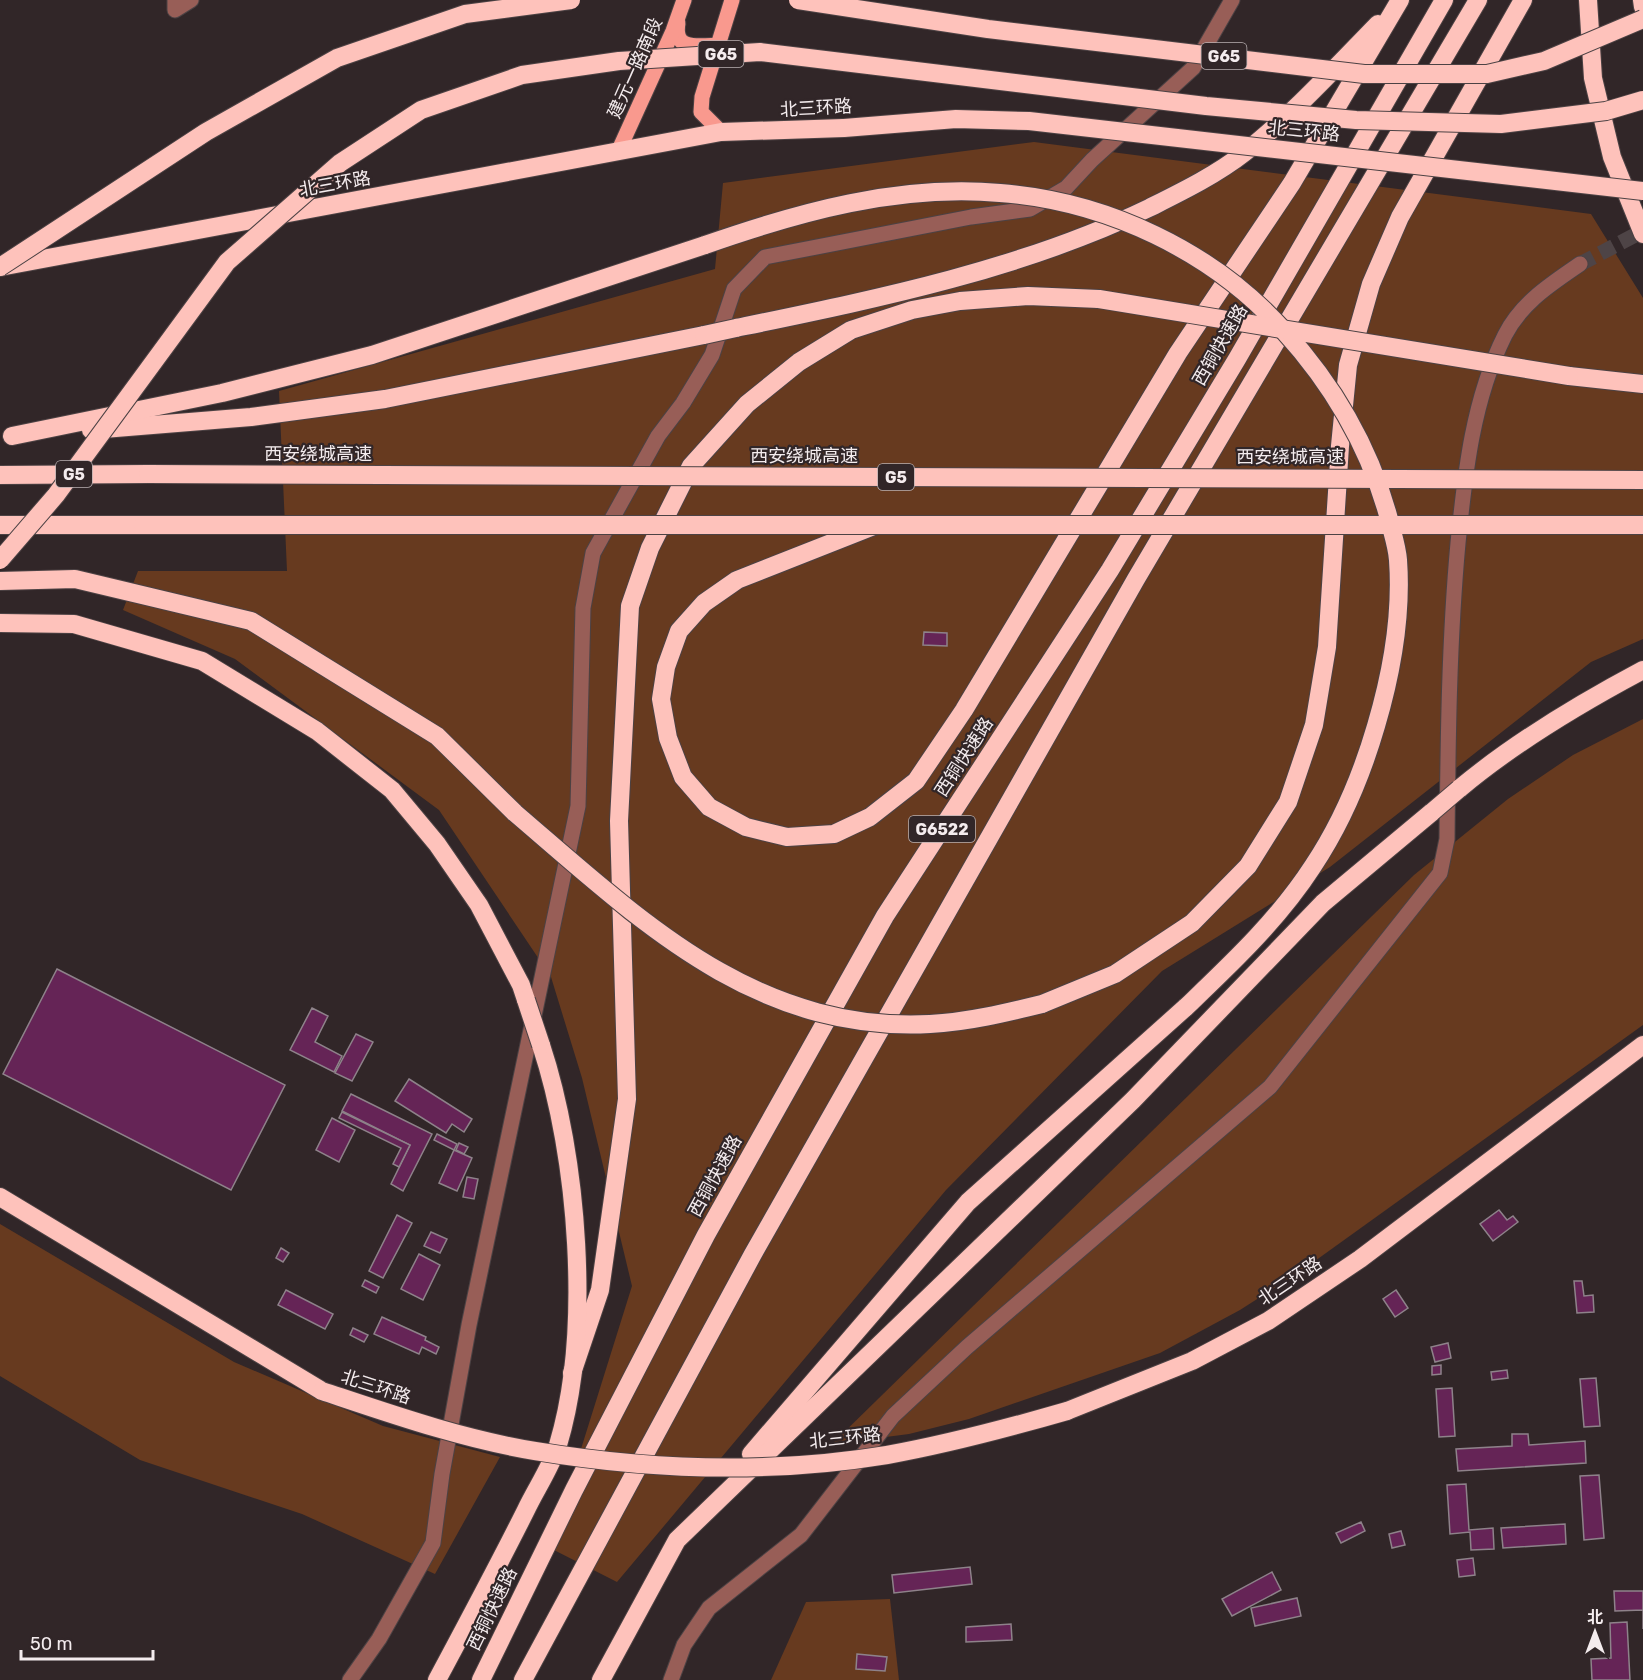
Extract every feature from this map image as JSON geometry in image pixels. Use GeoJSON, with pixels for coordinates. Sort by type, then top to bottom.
{"type":"FeatureCollection","features":[{"type":"Feature","properties":{"kind":"highway"},"geometry":{"type":"LineString","coordinates":[[0,267],[206,132],[337,58],[465,14],[571,0]]}},
{"type":"Feature","properties":{"kind":"highway","name":"G65"},"geometry":{"type":"LineString","coordinates":[[798,0],[988,29],[1364,74],[1487,74],[1544,61],[1643,19]]}},
{"type":"Feature","properties":{"kind":"highway","name":"西铜快速路"},"geometry":{"type":"LineString","coordinates":[[481,1680],[574,1490],[706,1235],[885,916],[1110,570],[1237,359],[1444,0]]}},
{"type":"Feature","properties":{"kind":"highway","name":"G6522"},"geometry":{"type":"LineString","coordinates":[[523,1680],[753,1254],[1124,599],[1263,368],[1348,217],[1478,0]]}},
{"type":"Feature","properties":{"kind":"highway"},"geometry":{"type":"LineString","coordinates":[[0,581],[75,579],[251,621],[437,736],[515,813],[663,937],[698,961],[742,984],[793,1004],[836,1017],[886,1023],[930,1024],[993,1016],[1042,1004],[1115,975],[1191,923],[1248,866],[1288,802],[1314,725],[1327,647],[1348,365],[1371,284],[1400,217],[1523,0]]}},
{"type":"Feature","properties":{"kind":"highway"},"geometry":{"type":"LineString","coordinates":[[1588,0],[1593,78],[1612,157],[1643,234]]}},
{"type":"Feature","properties":{"kind":"highway"},"geometry":{"type":"LineString","coordinates":[[1642,0],[1643,7]]}},
{"type":"Feature","properties":{"kind":"highway"},"geometry":{"type":"LineString","coordinates":[[6,437],[251,417],[374,400],[826,309],[1006,264],[1100,231],[1183,192],[1243,154],[1309,94],[1398,3]]}},
{"type":"Feature","properties":{"kind":"highway"},"geometry":{"type":"LineString","coordinates":[[874,526],[737,580],[704,603],[679,632],[666,667],[661,699],[668,738],[682,777],[709,807],[746,827],[788,837],[834,834],[870,817],[916,781],[964,711],[1178,353],[1292,183],[1398,3]]}},
{"type":"Feature","properties":{"kind":"highway","name":"G65"},"geometry":{"type":"LineString","coordinates":[[0,560],[56,495],[227,262],[340,163],[421,111],[522,75],[620,61],[760,52],[1206,106],[1356,120],[1501,124],[1606,111],[1643,100]]}},
{"type":"Feature","properties":{"kind":"highway","name":"北三环路"},"geometry":{"type":"LineString","coordinates":[[0,267],[721,132],[844,128],[956,119],[1029,121],[1643,191]]}},
{"type":"Feature","properties":{"kind":"highway"},"geometry":{"type":"LineString","coordinates":[[6,437],[222,393],[372,355],[779,221],[886,196],[998,192],[1049,199],[1100,212],[1180,248],[1228,280],[1267,312],[1311,361],[1354,427],[1380,486],[1398,556],[1398,621],[1378,719],[1362,772],[1314,866],[1256,940],[1186,1007],[968,1202],[677,1540],[601,1680]]}},
{"type":"Feature","properties":{"kind":"highway"},"geometry":{"type":"LineString","coordinates":[[437,1680],[557,1446],[572,1373],[600,1290],[627,1099],[619,821],[630,606],[650,548],[691,466],[747,404],[799,362],[850,330],[912,310],[960,301],[1028,296],[1099,299],[1569,376],[1643,384]]}},
{"type":"Feature","properties":{"kind":"highway","name":"西安绕城高速"},"geometry":{"type":"LineString","coordinates":[[0,475],[1643,480]]}},
{"type":"Feature","properties":{"kind":"highway"},"geometry":{"type":"LineString","coordinates":[[0,525],[1643,525]]}},
{"type":"Feature","properties":{"kind":"highway"},"geometry":{"type":"LineString","coordinates":[[0,623],[74,624],[202,661],[317,731],[393,790],[437,844],[479,906],[521,985],[551,1074],[570,1173],[577,1274],[572,1373]]}},
{"type":"Feature","properties":{"kind":"highway"},"geometry":{"type":"LineString","coordinates":[[677,1540],[1133,1100],[1323,903],[1488,765],[1592,697],[1643,670]]}},
{"type":"Feature","properties":{"kind":"highway","name":"北三环路"},"geometry":{"type":"LineString","coordinates":[[0,1197],[322,1391],[418,1423],[534,1451],[661,1466],[782,1466],[885,1455],[978,1437],[1067,1411],[1192,1361],[1268,1321],[1360,1259],[1643,1045]]}},
{"type":"Feature","properties":{"kind":"main road"},"geometry":{"type":"LineString","coordinates":[[721,132],[701,112],[702,97],[732,0]]}},
{"type":"Feature","properties":{"kind":"main road"},"geometry":{"type":"LineString","coordinates":[[682,7],[676,34],[679,40],[692,46],[718,45]]}},
{"type":"Feature","properties":{"kind":"main road","name":"建元一路南段"},"geometry":{"type":"LineString","coordinates":[[618,152],[682,7]]}},
{"type":"Feature","properties":{"kind":"street"},"geometry":{"type":"LineString","coordinates":[[175,0],[175,10],[191,0]]}},
{"type":"Feature","properties":{"kind":"street"},"geometry":{"type":"LineString","coordinates":[[350,1680],[379,1638],[433,1543],[442,1474],[469,1325],[578,806],[583,608],[593,553],[658,436],[683,403],[712,355],[734,289],[765,257],[971,216],[1030,209],[1066,188],[1092,160],[1193,68],[1232,0]]}},
{"type":"Feature","properties":{"kind":"street"},"geometry":{"type":"LineString","coordinates":[[671,1680],[684,1645],[709,1608],[801,1535],[893,1416],[967,1347],[1270,1087],[1440,873],[1447,839],[1453,594],[1465,465],[1485,385],[1506,334],[1534,295],[1580,264]]}},
{"type":"Feature","properties":{"kind":"shaded area"},"geometry":{"type":"Polygon","coordinates":[[[1034,142],[1591,214],[1643,298],[1643,639],[1591,662],[1330,867],[1162,971],[946,1190],[617,1582],[550,1548],[632,1286],[582,1078],[551,977],[439,810],[235,659],[123,610],[138,571],[287,571],[279,391],[715,269],[723,183],[1034,142]]]}},
{"type":"Feature","properties":{"kind":"shaded area"},"geometry":{"type":"Polygon","coordinates":[[[1643,719],[1643,1025],[1301,1271],[1240,1310],[1160,1353],[969,1419],[909,1434],[832,1444],[1414,875],[1508,799],[1573,755],[1643,719]]]}},
{"type":"Feature","properties":{"kind":"shaded area"},"geometry":{"type":"Polygon","coordinates":[[[0,1224],[234,1362],[383,1426],[500,1457],[435,1574],[302,1514],[140,1460],[0,1376],[0,1224]]]}},
{"type":"Feature","properties":{"kind":"shaded area"},"geometry":{"type":"Polygon","coordinates":[[[890,1599],[899,1680],[771,1680],[806,1602],[890,1599]]]}},
{"type":"Feature","properties":{"kind":"building"},"geometry":{"type":"Polygon","coordinates":[[[924,632],[947,633],[947,646],[923,645],[924,632]]]}},
{"type":"Feature","properties":{"kind":"building"},"geometry":{"type":"Polygon","coordinates":[[[57,969],[285,1085],[231,1190],[3,1074],[57,969]]]}},
{"type":"Feature","properties":{"kind":"building"},"geometry":{"type":"Polygon","coordinates":[[[312,1008],[328,1016],[315,1042],[342,1056],[334,1072],[290,1050],[312,1008]]]}},
{"type":"Feature","properties":{"kind":"building"},"geometry":{"type":"Polygon","coordinates":[[[356,1034],[373,1042],[352,1081],[335,1073],[356,1034]]]}},
{"type":"Feature","properties":{"kind":"building"},"geometry":{"type":"Polygon","coordinates":[[[409,1079],[472,1119],[464,1132],[452,1124],[446,1133],[395,1101],[409,1079]]]}},
{"type":"Feature","properties":{"kind":"building"},"geometry":{"type":"Polygon","coordinates":[[[351,1094],[432,1134],[403,1191],[391,1184],[410,1145],[342,1111],[351,1094]]]}},
{"type":"Feature","properties":{"kind":"building"},"geometry":{"type":"Polygon","coordinates":[[[342,1112],[410,1145],[399,1167],[393,1164],[401,1148],[339,1118],[342,1112]]]}},
{"type":"Feature","properties":{"kind":"building"},"geometry":{"type":"Polygon","coordinates":[[[332,1118],[355,1130],[339,1162],[316,1150],[332,1118]]]}},
{"type":"Feature","properties":{"kind":"building"},"geometry":{"type":"Polygon","coordinates":[[[437,1134],[457,1144],[454,1150],[434,1140],[437,1134]]]}},
{"type":"Feature","properties":{"kind":"building"},"geometry":{"type":"Polygon","coordinates":[[[459,1143],[468,1147],[464,1154],[456,1150],[459,1143]]]}},
{"type":"Feature","properties":{"kind":"building"},"geometry":{"type":"Polygon","coordinates":[[[454,1150],[472,1158],[457,1191],[439,1183],[454,1150]]]}},
{"type":"Feature","properties":{"kind":"building"},"geometry":{"type":"Polygon","coordinates":[[[467,1177],[478,1179],[474,1199],[463,1197],[467,1177]]]}},
{"type":"Feature","properties":{"kind":"building"},"geometry":{"type":"Polygon","coordinates":[[[1499,1210],[1507,1220],[1513,1216],[1518,1222],[1493,1241],[1480,1224],[1499,1210]]]}},
{"type":"Feature","properties":{"kind":"building"},"geometry":{"type":"Polygon","coordinates":[[[397,1215],[412,1223],[383,1278],[369,1271],[397,1215]]]}},
{"type":"Feature","properties":{"kind":"building"},"geometry":{"type":"Polygon","coordinates":[[[431,1232],[447,1239],[440,1253],[424,1246],[431,1232]]]}},
{"type":"Feature","properties":{"kind":"building"},"geometry":{"type":"Polygon","coordinates":[[[281,1248],[289,1253],[283,1262],[276,1258],[281,1248]]]}},
{"type":"Feature","properties":{"kind":"building"},"geometry":{"type":"Polygon","coordinates":[[[419,1254],[440,1265],[423,1300],[401,1289],[419,1254]]]}},
{"type":"Feature","properties":{"kind":"building"},"geometry":{"type":"Polygon","coordinates":[[[365,1280],[379,1287],[376,1293],[362,1286],[365,1280]]]}},
{"type":"Feature","properties":{"kind":"building"},"geometry":{"type":"Polygon","coordinates":[[[1574,1281],[1582,1281],[1584,1296],[1593,1295],[1594,1312],[1577,1313],[1574,1281]]]}},
{"type":"Feature","properties":{"kind":"building"},"geometry":{"type":"Polygon","coordinates":[[[286,1290],[333,1314],[325,1329],[278,1305],[286,1290]]]}},
{"type":"Feature","properties":{"kind":"building"},"geometry":{"type":"Polygon","coordinates":[[[1396,1290],[1408,1308],[1395,1317],[1383,1299],[1396,1290]]]}},
{"type":"Feature","properties":{"kind":"building"},"geometry":{"type":"Polygon","coordinates":[[[382,1317],[426,1337],[425,1340],[439,1347],[436,1354],[422,1347],[419,1354],[374,1334],[382,1317]]]}},
{"type":"Feature","properties":{"kind":"building"},"geometry":{"type":"Polygon","coordinates":[[[353,1328],[368,1335],[364,1342],[350,1335],[353,1328]]]}},
{"type":"Feature","properties":{"kind":"building"},"geometry":{"type":"Polygon","coordinates":[[[1448,1343],[1451,1358],[1435,1362],[1431,1347],[1448,1343]]]}},
{"type":"Feature","properties":{"kind":"building"},"geometry":{"type":"Polygon","coordinates":[[[1441,1365],[1441,1374],[1432,1375],[1432,1366],[1441,1365]]]}},
{"type":"Feature","properties":{"kind":"building"},"geometry":{"type":"Polygon","coordinates":[[[1507,1370],[1508,1378],[1492,1380],[1491,1372],[1507,1370]]]}},
{"type":"Feature","properties":{"kind":"building"},"geometry":{"type":"Polygon","coordinates":[[[1596,1378],[1600,1426],[1584,1427],[1580,1379],[1596,1378]]]}},
{"type":"Feature","properties":{"kind":"building"},"geometry":{"type":"Polygon","coordinates":[[[1452,1388],[1455,1436],[1439,1437],[1436,1389],[1452,1388]]]}},
{"type":"Feature","properties":{"kind":"building"},"geometry":{"type":"Polygon","coordinates":[[[1512,1434],[1528,1434],[1529,1445],[1585,1441],[1586,1463],[1458,1471],[1456,1449],[1512,1446],[1512,1434]]]}},
{"type":"Feature","properties":{"kind":"building"},"geometry":{"type":"Polygon","coordinates":[[[1599,1475],[1604,1538],[1584,1540],[1580,1476],[1599,1475]]]}},
{"type":"Feature","properties":{"kind":"building"},"geometry":{"type":"Polygon","coordinates":[[[1466,1484],[1469,1530],[1493,1528],[1494,1549],[1471,1550],[1470,1532],[1450,1534],[1447,1485],[1466,1484]]]}},
{"type":"Feature","properties":{"kind":"building"},"geometry":{"type":"Polygon","coordinates":[[[1361,1522],[1365,1531],[1341,1543],[1336,1533],[1361,1522]]]}},
{"type":"Feature","properties":{"kind":"building"},"geometry":{"type":"Polygon","coordinates":[[[1565,1524],[1566,1544],[1503,1548],[1501,1528],[1565,1524]]]}},
{"type":"Feature","properties":{"kind":"building"},"geometry":{"type":"Polygon","coordinates":[[[1401,1531],[1405,1545],[1392,1548],[1389,1534],[1401,1531]]]}},
{"type":"Feature","properties":{"kind":"building"},"geometry":{"type":"Polygon","coordinates":[[[1473,1558],[1475,1575],[1459,1577],[1457,1560],[1473,1558]]]}},
{"type":"Feature","properties":{"kind":"building"},"geometry":{"type":"Polygon","coordinates":[[[970,1567],[972,1584],[894,1593],[892,1575],[970,1567]]]}},
{"type":"Feature","properties":{"kind":"building"},"geometry":{"type":"Polygon","coordinates":[[[1272,1572],[1281,1590],[1232,1616],[1222,1599],[1272,1572]]]}},
{"type":"Feature","properties":{"kind":"building"},"geometry":{"type":"Polygon","coordinates":[[[1614,1591],[1643,1591],[1643,1610],[1615,1611],[1614,1591]]]}},
{"type":"Feature","properties":{"kind":"building"},"geometry":{"type":"Polygon","coordinates":[[[1297,1598],[1301,1616],[1255,1626],[1251,1608],[1297,1598]]]}},
{"type":"Feature","properties":{"kind":"building"},"geometry":{"type":"Polygon","coordinates":[[[1627,1622],[1630,1680],[1592,1680],[1591,1659],[1611,1658],[1610,1623],[1627,1622]]]}},
{"type":"Feature","properties":{"kind":"building"},"geometry":{"type":"Polygon","coordinates":[[[1011,1624],[1012,1640],[966,1642],[966,1627],[1011,1624]]]}},
{"type":"Feature","properties":{"kind":"building"},"geometry":{"type":"Polygon","coordinates":[[[857,1654],[887,1657],[885,1671],[856,1669],[857,1654]]]}},
{"type":"Feature","properties":{"kind":"tunnel"},"geometry":{"type":"LineString","coordinates":[[1580,264],[1643,231]]}}]}
